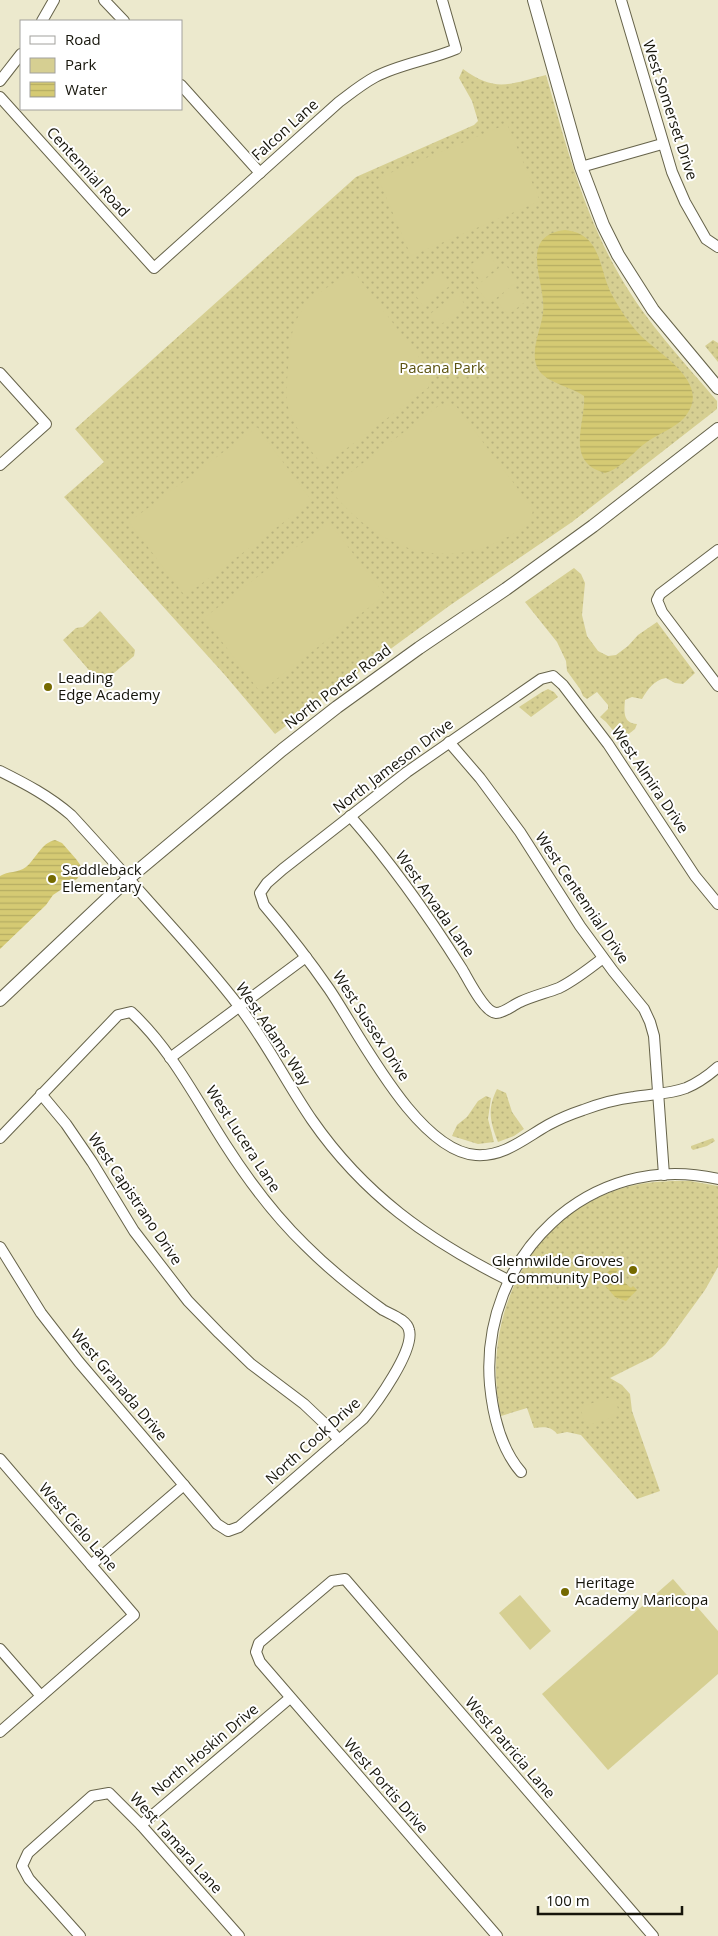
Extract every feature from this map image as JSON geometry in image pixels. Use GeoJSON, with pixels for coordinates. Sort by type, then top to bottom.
{"type":"FeatureCollection","features":[{"type":"Feature","properties":{"kind":"street"},"geometry":{"type":"LineString","coordinates":[[43,20],[54,0]]}},
{"type":"Feature","properties":{"kind":"street"},"geometry":{"type":"LineString","coordinates":[[104,0],[123,20]]}},
{"type":"Feature","properties":{"kind":"street","name":"Falcon Lane"},"geometry":{"type":"LineString","coordinates":[[154,268],[339,102],[358,88],[375,77],[456,49],[442,0]]}},
{"type":"Feature","properties":{"kind":"street"},"geometry":{"type":"LineString","coordinates":[[534,0],[581,168],[603,225],[635,283],[653,310],[718,388]]}},
{"type":"Feature","properties":{"kind":"street","name":"West Somerset Drive"},"geometry":{"type":"LineString","coordinates":[[621,0],[662,144],[685,202],[706,239],[718,246]]}},
{"type":"Feature","properties":{"kind":"street"},"geometry":{"type":"LineString","coordinates":[[0,81],[20,55]]}},
{"type":"Feature","properties":{"kind":"street"},"geometry":{"type":"LineString","coordinates":[[182,86],[260,173]]}},
{"type":"Feature","properties":{"kind":"street","name":"Centennial Road"},"geometry":{"type":"LineString","coordinates":[[0,97],[154,268]]}},
{"type":"Feature","properties":{"kind":"street"},"geometry":{"type":"LineString","coordinates":[[581,168],[662,144]]}},
{"type":"Feature","properties":{"kind":"street"},"geometry":{"type":"LineString","coordinates":[[0,373],[46,424],[0,465]]}},
{"type":"Feature","properties":{"kind":"street","name":"North Porter Road"},"geometry":{"type":"LineString","coordinates":[[0,1000],[128,879],[282,750],[337,707],[594,526],[718,429]]}},
{"type":"Feature","properties":{"kind":"street"},"geometry":{"type":"LineString","coordinates":[[718,550],[660,594],[657,600],[662,612],[718,686]]}},
{"type":"Feature","properties":{"kind":"street","name":"North Jameson Drive"},"geometry":{"type":"LineString","coordinates":[[260,893],[267,883],[407,772],[541,679],[553,676]]}},
{"type":"Feature","properties":{"kind":"street","name":"West Almira Drive"},"geometry":{"type":"LineString","coordinates":[[553,676],[563,685],[608,744],[695,876],[718,904]]}},
{"type":"Feature","properties":{"kind":"street","name":"West Centennial Drive"},"geometry":{"type":"LineString","coordinates":[[449,742],[480,778],[520,832],[580,926],[644,1009],[654,1036],[664,1175]]}},
{"type":"Feature","properties":{"kind":"street","name":"West Adams Way"},"geometry":{"type":"LineString","coordinates":[[0,771],[36,789],[58,804],[86,832],[193,950],[239,1006],[311,1119],[335,1151],[363,1182],[392,1209],[427,1234],[464,1258],[508,1280]]}},
{"type":"Feature","properties":{"kind":"street","name":"West Arvada Lane"},"geometry":{"type":"LineString","coordinates":[[350,816],[411,892],[482,1001],[492,1012],[503,1011],[519,1002],[558,988],[581,975],[603,958]]}},
{"type":"Feature","properties":{"kind":"street","name":"West Sussex Drive"},"geometry":{"type":"LineString","coordinates":[[260,893],[264,905],[306,957],[349,1019],[380,1072],[407,1107],[433,1134],[455,1149],[476,1155],[499,1152],[514,1147],[548,1126],[599,1104],[658,1094]]}},
{"type":"Feature","properties":{"kind":"street"},"geometry":{"type":"LineString","coordinates":[[170,1058],[306,957]]}},
{"type":"Feature","properties":{"kind":"street","name":"West Lucera Lane"},"geometry":{"type":"LineString","coordinates":[[41,1094],[118,1015],[131,1012],[142,1022],[170,1058],[192,1089],[244,1173],[283,1222],[316,1256],[348,1284],[402,1320],[410,1329]]}},
{"type":"Feature","properties":{"kind":"street"},"geometry":{"type":"LineString","coordinates":[[658,1094],[688,1087],[718,1067]]}},
{"type":"Feature","properties":{"kind":"street"},"geometry":{"type":"LineString","coordinates":[[0,1138],[41,1094]]}},
{"type":"Feature","properties":{"kind":"street","name":"West Capistrano Drive"},"geometry":{"type":"LineString","coordinates":[[41,1094],[66,1124],[92,1162],[134,1231],[188,1300],[251,1364],[304,1404],[338,1440]]}},
{"type":"Feature","properties":{"kind":"street"},"geometry":{"type":"LineString","coordinates":[[521,1472],[508,1455],[503,1442],[491,1397],[489,1376],[492,1335],[496,1316],[508,1280],[518,1262],[542,1231],[557,1216],[598,1191],[620,1182],[664,1175],[704,1176],[718,1179]]}},
{"type":"Feature","properties":{"kind":"street","name":"West Granada Drive"},"geometry":{"type":"LineString","coordinates":[[0,1247],[41,1313],[79,1362],[217,1524],[228,1531]]}},
{"type":"Feature","properties":{"kind":"street","name":"North Cook Drive"},"geometry":{"type":"LineString","coordinates":[[228,1531],[239,1527],[363,1419],[377,1402],[400,1363],[410,1339],[410,1329]]}},
{"type":"Feature","properties":{"kind":"street","name":"West Cielo Lane"},"geometry":{"type":"LineString","coordinates":[[0,1460],[134,1615],[41,1696]]}},
{"type":"Feature","properties":{"kind":"street"},"geometry":{"type":"LineString","coordinates":[[91,1565],[184,1485]]}},
{"type":"Feature","properties":{"kind":"street","name":"West Patricia Lane"},"geometry":{"type":"LineString","coordinates":[[256,1652],[259,1643],[332,1581],[345,1579],[653,1936]]}},
{"type":"Feature","properties":{"kind":"street"},"geometry":{"type":"LineString","coordinates":[[0,1649],[41,1696],[0,1732]]}},
{"type":"Feature","properties":{"kind":"street","name":"West Portis Drive"},"geometry":{"type":"LineString","coordinates":[[256,1652],[260,1662],[290,1698],[497,1936]]}},
{"type":"Feature","properties":{"kind":"street","name":"North Hoskin Drive"},"geometry":{"type":"LineString","coordinates":[[140,1825],[290,1698]]}},
{"type":"Feature","properties":{"kind":"street","name":"West Tamara Lane"},"geometry":{"type":"LineString","coordinates":[[80,1936],[29,1879],[22,1866],[28,1853],[92,1796],[110,1793],[239,1936]]}},
{"type":"Feature","properties":{"kind":"green space","name":"Pacana Park"},"geometry":{"type":"Polygon","coordinates":[[[463,69],[475,77],[494,84],[512,83],[546,75],[586,205],[608,254],[642,311],[717,401],[717,409],[572,522],[449,606],[275,734],[224,674],[64,497],[104,462],[75,429],[356,177],[474,125],[478,121],[472,101],[459,78],[463,69]]]}},
{"type":"Feature","properties":{"kind":"green space"},"geometry":{"type":"Polygon","coordinates":[[[507,124],[540,201],[411,256],[378,178],[507,124]]]}},
{"type":"Feature","properties":{"kind":"green space"},"geometry":{"type":"Polygon","coordinates":[[[487,252],[498,267],[480,280],[469,266],[487,252]]]}},
{"type":"Feature","properties":{"kind":"green space"},"geometry":{"type":"Polygon","coordinates":[[[505,264],[518,281],[489,304],[476,286],[505,264]]]}},
{"type":"Feature","properties":{"kind":"green space"},"geometry":{"type":"Polygon","coordinates":[[[441,272],[451,285],[423,306],[414,293],[441,272]]]}},
{"type":"Feature","properties":{"kind":"green space"},"geometry":{"type":"Polygon","coordinates":[[[355,273],[431,373],[428,388],[323,466],[294,423],[288,407],[286,388],[290,344],[295,323],[306,305],[332,284],[355,273]]]}},
{"type":"Feature","properties":{"kind":"green space"},"geometry":{"type":"Polygon","coordinates":[[[514,288],[525,302],[508,315],[497,301],[514,288]]]}},
{"type":"Feature","properties":{"kind":"green space"},"geometry":{"type":"Polygon","coordinates":[[[457,293],[466,306],[439,326],[430,314],[457,293]]]}},
{"type":"Feature","properties":{"kind":"green space"},"geometry":{"type":"Polygon","coordinates":[[[713,340],[718,343],[718,362],[705,346],[713,340]]]}},
{"type":"Feature","properties":{"kind":"green space"},"geometry":{"type":"Polygon","coordinates":[[[441,404],[456,406],[533,509],[531,522],[505,538],[479,549],[453,554],[428,553],[403,546],[380,535],[357,518],[336,497],[339,481],[441,404]]]}},
{"type":"Feature","properties":{"kind":"green space"},"geometry":{"type":"Polygon","coordinates":[[[257,427],[312,501],[185,596],[129,522],[257,427]]]}},
{"type":"Feature","properties":{"kind":"green space"},"geometry":{"type":"Polygon","coordinates":[[[329,522],[385,595],[260,692],[204,618],[329,522]]]}},
{"type":"Feature","properties":{"kind":"green space"},"geometry":{"type":"Polygon","coordinates":[[[574,568],[581,574],[585,583],[582,615],[587,636],[598,651],[608,656],[616,655],[638,635],[657,622],[695,673],[683,684],[675,683],[666,678],[662,679],[652,686],[642,699],[632,697],[625,700],[625,716],[629,722],[637,724],[635,729],[621,740],[600,717],[608,709],[608,705],[597,692],[587,699],[583,696],[567,671],[566,661],[557,642],[525,602],[574,568]]]}},
{"type":"Feature","properties":{"kind":"green space"},"geometry":{"type":"Polygon","coordinates":[[[100,611],[135,650],[134,656],[101,684],[63,640],[76,628],[83,627],[100,611]]]}},
{"type":"Feature","properties":{"kind":"green space"},"geometry":{"type":"Polygon","coordinates":[[[548,689],[558,697],[531,717],[519,707],[542,692],[548,689]]]}},
{"type":"Feature","properties":{"kind":"green space"},"geometry":{"type":"Polygon","coordinates":[[[497,1089],[506,1093],[512,1112],[524,1129],[514,1136],[498,1142],[491,1116],[492,1103],[497,1089]]]}},
{"type":"Feature","properties":{"kind":"green space"},"geometry":{"type":"Polygon","coordinates":[[[486,1096],[491,1098],[488,1119],[494,1142],[478,1144],[452,1136],[457,1125],[467,1117],[478,1101],[486,1096]]]}},
{"type":"Feature","properties":{"kind":"green space"},"geometry":{"type":"Polygon","coordinates":[[[713,1138],[715,1141],[707,1146],[693,1150],[691,1148],[691,1146],[713,1138]]]}},
{"type":"Feature","properties":{"kind":"green space"},"geometry":{"type":"Polygon","coordinates":[[[671,1181],[690,1181],[718,1186],[718,1267],[705,1290],[665,1345],[652,1357],[610,1378],[622,1385],[630,1394],[632,1411],[660,1491],[637,1499],[581,1435],[567,1432],[557,1434],[549,1428],[534,1428],[527,1408],[501,1416],[496,1381],[498,1345],[505,1311],[518,1278],[536,1248],[560,1223],[589,1202],[623,1188],[671,1181]]]}},
{"type":"Feature","properties":{"kind":"green space"},"geometry":{"type":"Polygon","coordinates":[[[614,1396],[620,1415],[586,1426],[580,1407],[614,1396]]]}},
{"type":"Feature","properties":{"kind":"green space"},"geometry":{"type":"Polygon","coordinates":[[[673,1579],[718,1631],[718,1674],[608,1770],[542,1694],[673,1579]]]}},
{"type":"Feature","properties":{"kind":"green space"},"geometry":{"type":"Polygon","coordinates":[[[520,1595],[551,1631],[530,1650],[499,1613],[520,1595]]]}},
{"type":"Feature","properties":{"kind":"water"},"geometry":{"type":"Polygon","coordinates":[[[565,230],[586,238],[592,245],[597,253],[611,293],[624,316],[641,336],[670,360],[687,380],[692,391],[692,402],[687,414],[680,421],[672,428],[647,442],[624,462],[605,473],[592,468],[585,460],[581,451],[580,441],[584,396],[547,378],[538,369],[536,362],[535,348],[543,313],[537,262],[538,251],[541,241],[550,234],[565,230]]]}},
{"type":"Feature","properties":{"kind":"water"},"geometry":{"type":"Polygon","coordinates":[[[55,840],[62,843],[76,859],[81,866],[81,873],[77,879],[53,895],[46,905],[0,949],[0,876],[26,867],[46,844],[55,840]]]}},
{"type":"Feature","properties":{"kind":"water"},"geometry":{"type":"Polygon","coordinates":[[[614,1266],[618,1270],[615,1274],[631,1288],[633,1286],[637,1290],[626,1301],[615,1297],[604,1284],[605,1275],[614,1266]]]}},
{"type":"Feature","properties":{"kind":"place","name":"Leading Edge Academy"},"geometry":{"type":"Point","coordinates":[48,687]}},
{"type":"Feature","properties":{"kind":"place","name":"Saddleback Elementary"},"geometry":{"type":"Point","coordinates":[52,879]}},
{"type":"Feature","properties":{"kind":"place","name":"Glennwilde Groves Community Pool"},"geometry":{"type":"Point","coordinates":[633,1270]}},
{"type":"Feature","properties":{"kind":"place","name":"Heritage Academy Maricopa"},"geometry":{"type":"Point","coordinates":[565,1592]}}]}
